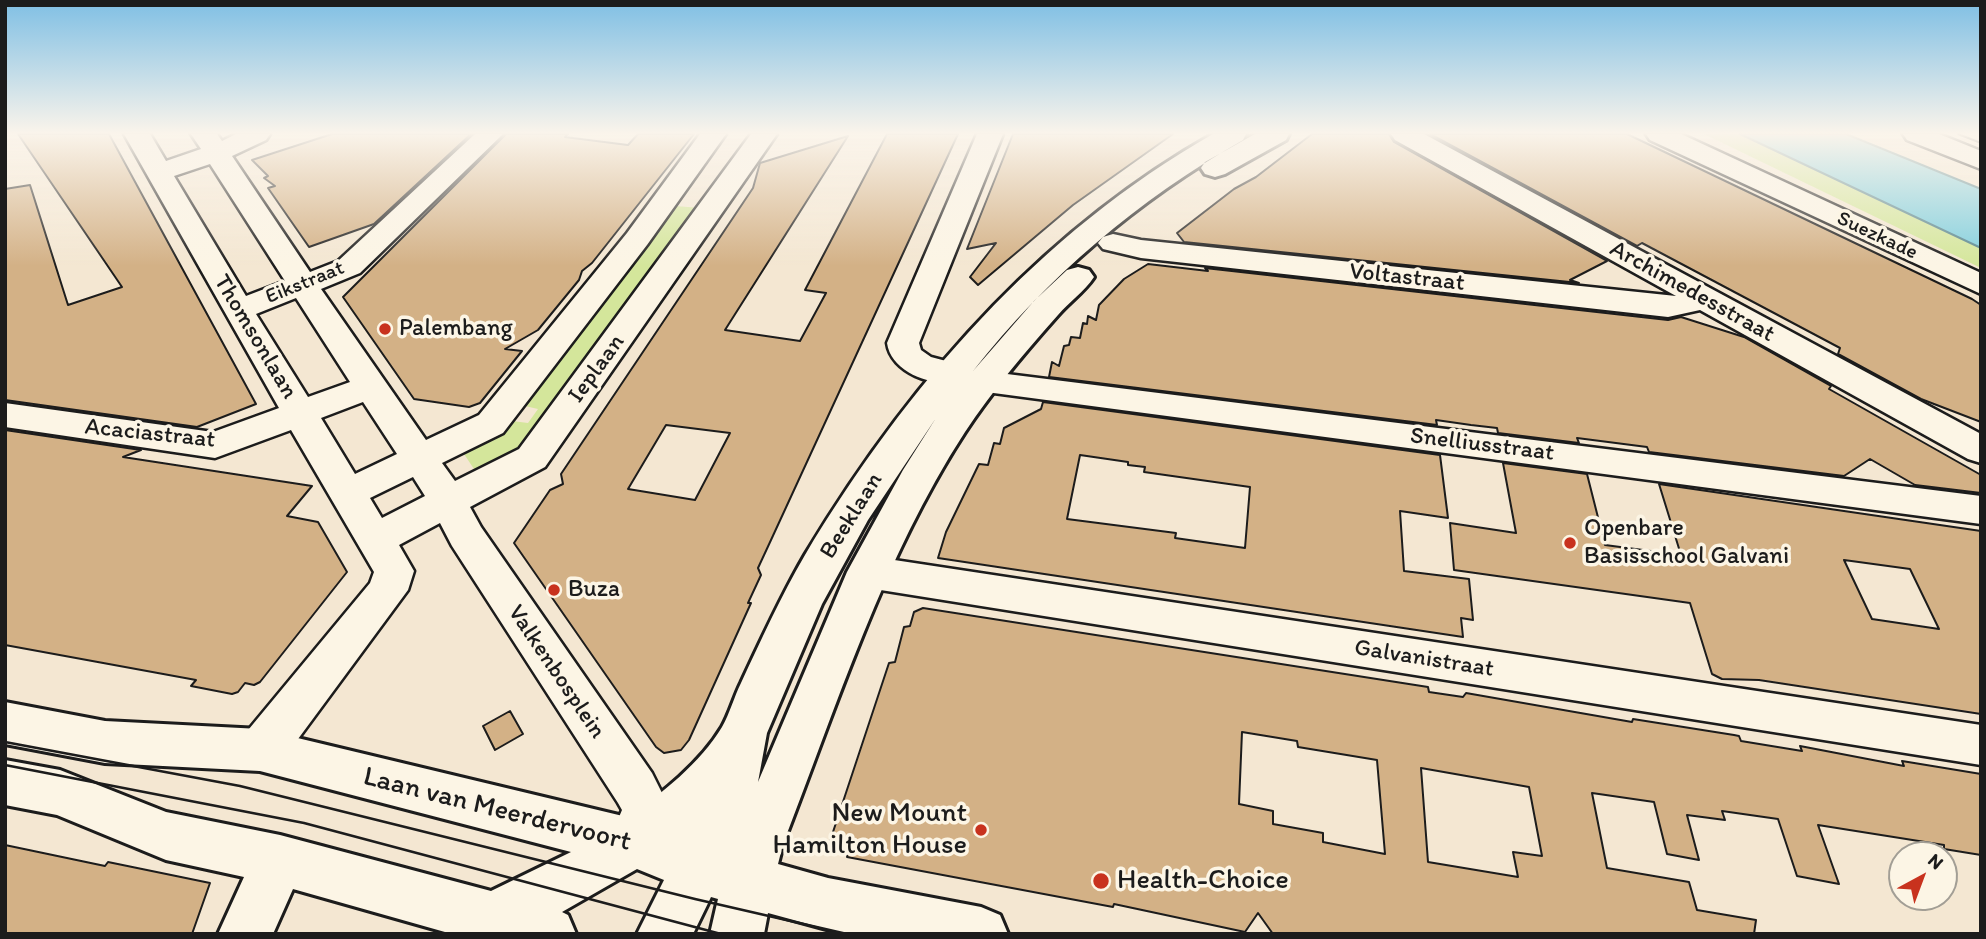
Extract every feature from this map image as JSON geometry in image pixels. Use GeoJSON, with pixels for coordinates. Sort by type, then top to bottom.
{"type":"FeatureCollection","features":[{"type":"Feature","properties":{"kind":"street","name":"Thomsonlaan"},"geometry":{"type":"LineString","coordinates":[[161,178],[374,540]]}},
{"type":"Feature","properties":{"kind":"street"},"geometry":{"type":"LineString","coordinates":[[233,178],[419,461],[449,502]]}},
{"type":"Feature","properties":{"kind":"street","name":"Eikstraat"},"geometry":{"type":"LineString","coordinates":[[238,310],[349,267],[444,178]]}},
{"type":"Feature","properties":{"kind":"street","name":"Ieplaan"},"geometry":{"type":"LineString","coordinates":[[346,494],[491,424],[637,239],[681,178]]}},
{"type":"Feature","properties":{"kind":"street","name":"Ieplaan"},"geometry":{"type":"LineString","coordinates":[[374,540],[532,458],[733,178]]}},
{"type":"Feature","properties":{"kind":"street"},"geometry":{"type":"LineString","coordinates":[[966,377],[919,365],[905,355],[903,343],[934,261],[971,178]]}},
{"type":"Feature","properties":{"kind":"street"},"geometry":{"type":"LineString","coordinates":[[966,377],[1019,296],[1087,235],[1161,178]]}},
{"type":"Feature","properties":{"kind":"street"},"geometry":{"type":"LineString","coordinates":[[966,377],[1046,308],[1113,243],[1200,178]]}},
{"type":"Feature","properties":{"kind":"street","name":"Archimedesstraat"},"geometry":{"type":"LineString","coordinates":[[1484,178],[1981,450]]}},
{"type":"Feature","properties":{"kind":"street","name":"Suezkade"},"geometry":{"type":"LineString","coordinates":[[1752,178],[1981,285]]}},
{"type":"Feature","properties":{"kind":"street","name":"Voltastraat"},"geometry":{"type":"LineString","coordinates":[[1113,243],[1141,249],[1668,307],[1686,304],[1701,297]]}},
{"type":"Feature","properties":{"kind":"street","name":"Snelliusstraat"},"geometry":{"type":"LineString","coordinates":[[966,377],[1981,510]]}},
{"type":"Feature","properties":{"kind":"street","name":"Beeklaan"},"geometry":{"type":"LineString","coordinates":[[664,934],[757,844],[868,572],[917,481],[952,424],[966,377]]}},
{"type":"Feature","properties":{"kind":"street","name":"Beeklaan"},"geometry":{"type":"LineString","coordinates":[[737,934],[724,874],[742,736],[787,632],[825,557],[878,472],[966,377]]}},
{"type":"Feature","properties":{"kind":"street","name":"Acaciastraat"},"geometry":{"type":"LineString","coordinates":[[5,415],[215,445],[370,387]]}},
{"type":"Feature","properties":{"kind":"street","name":"Valkenbosplein"},"geometry":{"type":"LineString","coordinates":[[449,502],[466,536],[646,809],[632,843]]}},
{"type":"Feature","properties":{"kind":"street"},"geometry":{"type":"LineString","coordinates":[[260,750],[388,590],[394,571],[374,540]]}},
{"type":"Feature","properties":{"kind":"street","name":"Galvanistraat"},"geometry":{"type":"LineString","coordinates":[[868,572],[1981,745]]}},
{"type":"Feature","properties":{"kind":"street","name":"Laan van Meerdervoort"},"geometry":{"type":"LineString","coordinates":[[5,723],[105,742],[260,750],[632,843],[724,874],[828,904],[981,934]]}},
{"type":"Feature","properties":{"kind":"street"},"geometry":{"type":"LineString","coordinates":[[477,926],[585,873],[632,843],[710,780],[742,736]]}},
{"type":"Feature","properties":{"kind":"street"},"geometry":{"type":"LineString","coordinates":[[5,782],[60,793],[166,836],[280,860],[477,926],[549,934]]}},
{"type":"Feature","properties":{"kind":"street"},"geometry":{"type":"LineString","coordinates":[[245,934],[280,860]]}},
{"type":"Feature","properties":{"kind":"green space"},"geometry":{"type":"Polygon","coordinates":[[[1795,178],[1833,178],[1981,248],[1981,268],[1795,178]]]}},
{"type":"Feature","properties":{"kind":"green space"},"geometry":{"type":"Polygon","coordinates":[[[675,206],[701,208],[535,441],[480,478],[464,454],[496,439],[512,421],[528,423],[538,409],[525,406],[675,206]]]}},
{"type":"Feature","properties":{"kind":"water"},"geometry":{"type":"Polygon","coordinates":[[[1833,178],[1954,178],[1981,189],[1981,248],[1833,178]]]}},
{"type":"Feature","properties":{"kind":"building"},"geometry":{"type":"Polygon","coordinates":[[[48,178],[133,178],[256,404],[197,427],[5,400],[5,189],[30,185],[68,305],[122,287],[48,178]]]}},
{"type":"Feature","properties":{"kind":"building"},"geometry":{"type":"Polygon","coordinates":[[[264,178],[424,178],[374,224],[309,247],[268,188],[275,186],[264,178]]]}},
{"type":"Feature","properties":{"kind":"building"},"geometry":{"type":"Polygon","coordinates":[[[462,178],[659,178],[592,263],[582,271],[579,280],[538,330],[505,349],[522,351],[480,403],[469,407],[414,399],[343,297],[462,178]]]}},
{"type":"Feature","properties":{"kind":"building"},"geometry":{"type":"Polygon","coordinates":[[[756,178],[821,178],[725,330],[800,341],[826,293],[805,290],[864,178],[938,178],[758,568],[761,575],[748,603],[751,603],[689,740],[681,750],[664,753],[656,747],[514,543],[550,490],[563,484],[561,474],[753,188],[756,178]],[[666,425],[628,489],[695,500],[730,433],[666,425]]]}},
{"type":"Feature","properties":{"kind":"building"},"geometry":{"type":"Polygon","coordinates":[[[995,178],[1111,178],[1073,205],[978,285],[970,277],[996,243],[967,249],[995,178]]]}},
{"type":"Feature","properties":{"kind":"building"},"geometry":{"type":"Polygon","coordinates":[[[1254,178],[1458,178],[1607,261],[1570,280],[1579,283],[1184,242],[1177,233],[1234,189],[1254,178]]]}},
{"type":"Feature","properties":{"kind":"building"},"geometry":{"type":"Polygon","coordinates":[[[1511,178],[1719,178],[1972,299],[1981,305],[1981,422],[1921,399],[1838,354],[1840,348],[1642,243],[1637,246],[1511,178]]]}},
{"type":"Feature","properties":{"kind":"building"},"geometry":{"type":"Polygon","coordinates":[[[1148,264],[1208,271],[1205,268],[1668,320],[1681,317],[1744,337],[1831,386],[1829,389],[1981,475],[1981,493],[1915,485],[1870,459],[1844,476],[1649,452],[1647,447],[1577,438],[1579,443],[1498,433],[1497,428],[1436,420],[1437,425],[1049,377],[1052,362],[1059,366],[1064,346],[1069,345],[1071,337],[1080,338],[1083,323],[1087,324],[1088,316],[1096,320],[1099,305],[1124,279],[1148,264]]]}},
{"type":"Feature","properties":{"kind":"building"},"geometry":{"type":"Polygon","coordinates":[[[1043,402],[1440,455],[1448,518],[1400,511],[1404,571],[1469,579],[1473,620],[1461,618],[1463,637],[938,558],[946,532],[979,464],[988,465],[994,443],[1000,444],[1004,428],[1041,409],[1043,402]],[[1080,455],[1067,519],[1176,533],[1175,538],[1245,548],[1250,487],[1144,472],[1145,467],[1128,465],[1128,462],[1080,455]]]}},
{"type":"Feature","properties":{"kind":"building"},"geometry":{"type":"Polygon","coordinates":[[[5,430],[141,450],[123,457],[312,486],[287,516],[318,522],[347,572],[260,682],[254,685],[245,683],[238,692],[232,694],[191,686],[196,680],[5,645],[5,430]]]}},
{"type":"Feature","properties":{"kind":"building"},"geometry":{"type":"Polygon","coordinates":[[[1503,463],[1587,474],[1605,545],[1681,555],[1659,484],[1981,531],[1981,714],[1759,680],[1722,679],[1712,674],[1690,603],[1454,570],[1450,523],[1516,533],[1503,463]],[[1844,560],[1872,619],[1939,629],[1910,569],[1844,560]]]}},
{"type":"Feature","properties":{"kind":"building"},"geometry":{"type":"Polygon","coordinates":[[[923,608],[1428,687],[1429,692],[1463,697],[1466,693],[1632,722],[1633,719],[1734,735],[1739,736],[1741,741],[1802,751],[1800,746],[1904,766],[1902,761],[1981,774],[1981,855],[1958,851],[1958,841],[1919,841],[1818,825],[1839,884],[1797,876],[1778,819],[1722,811],[1725,820],[1687,815],[1699,860],[1667,854],[1654,802],[1592,793],[1607,868],[1689,882],[1697,910],[1756,920],[1754,934],[1273,934],[1258,913],[1245,932],[1114,904],[1113,907],[847,857],[849,850],[842,849],[844,843],[830,841],[889,663],[895,662],[904,627],[910,626],[914,612],[923,608]],[[1242,732],[1239,804],[1273,811],[1273,824],[1323,833],[1323,842],[1385,854],[1377,760],[1298,747],[1297,741],[1242,732]],[[1421,768],[1428,862],[1518,877],[1513,852],[1542,856],[1529,787],[1421,768]]]}},
{"type":"Feature","properties":{"kind":"building"},"geometry":{"type":"Polygon","coordinates":[[[510,711],[523,734],[495,750],[483,726],[510,711]]]}},
{"type":"Feature","properties":{"kind":"building"},"geometry":{"type":"Polygon","coordinates":[[[5,845],[105,866],[108,862],[210,883],[192,934],[5,934],[5,845]]]}},
{"type":"Feature","properties":{"kind":"tram line"},"geometry":{"type":"LineString","coordinates":[[5,742],[240,786],[847,934]]}},
{"type":"Feature","properties":{"kind":"tram line"},"geometry":{"type":"LineString","coordinates":[[5,765],[304,823],[721,934]]}},
{"type":"Feature","properties":{"kind":"place","name":"Palembang"},"geometry":{"type":"Point","coordinates":[385,329]}},
{"type":"Feature","properties":{"kind":"place","name":"Openbare Basisschool Galvani"},"geometry":{"type":"Point","coordinates":[1570,543]}},
{"type":"Feature","properties":{"kind":"place","name":"Buza"},"geometry":{"type":"Point","coordinates":[554,590]}},
{"type":"Feature","properties":{"kind":"place","name":"New Mount Hamilton House"},"geometry":{"type":"Point","coordinates":[981,830]}},
{"type":"Feature","properties":{"kind":"place","name":"Health-Choice"},"geometry":{"type":"Point","coordinates":[1101,881]}}]}
